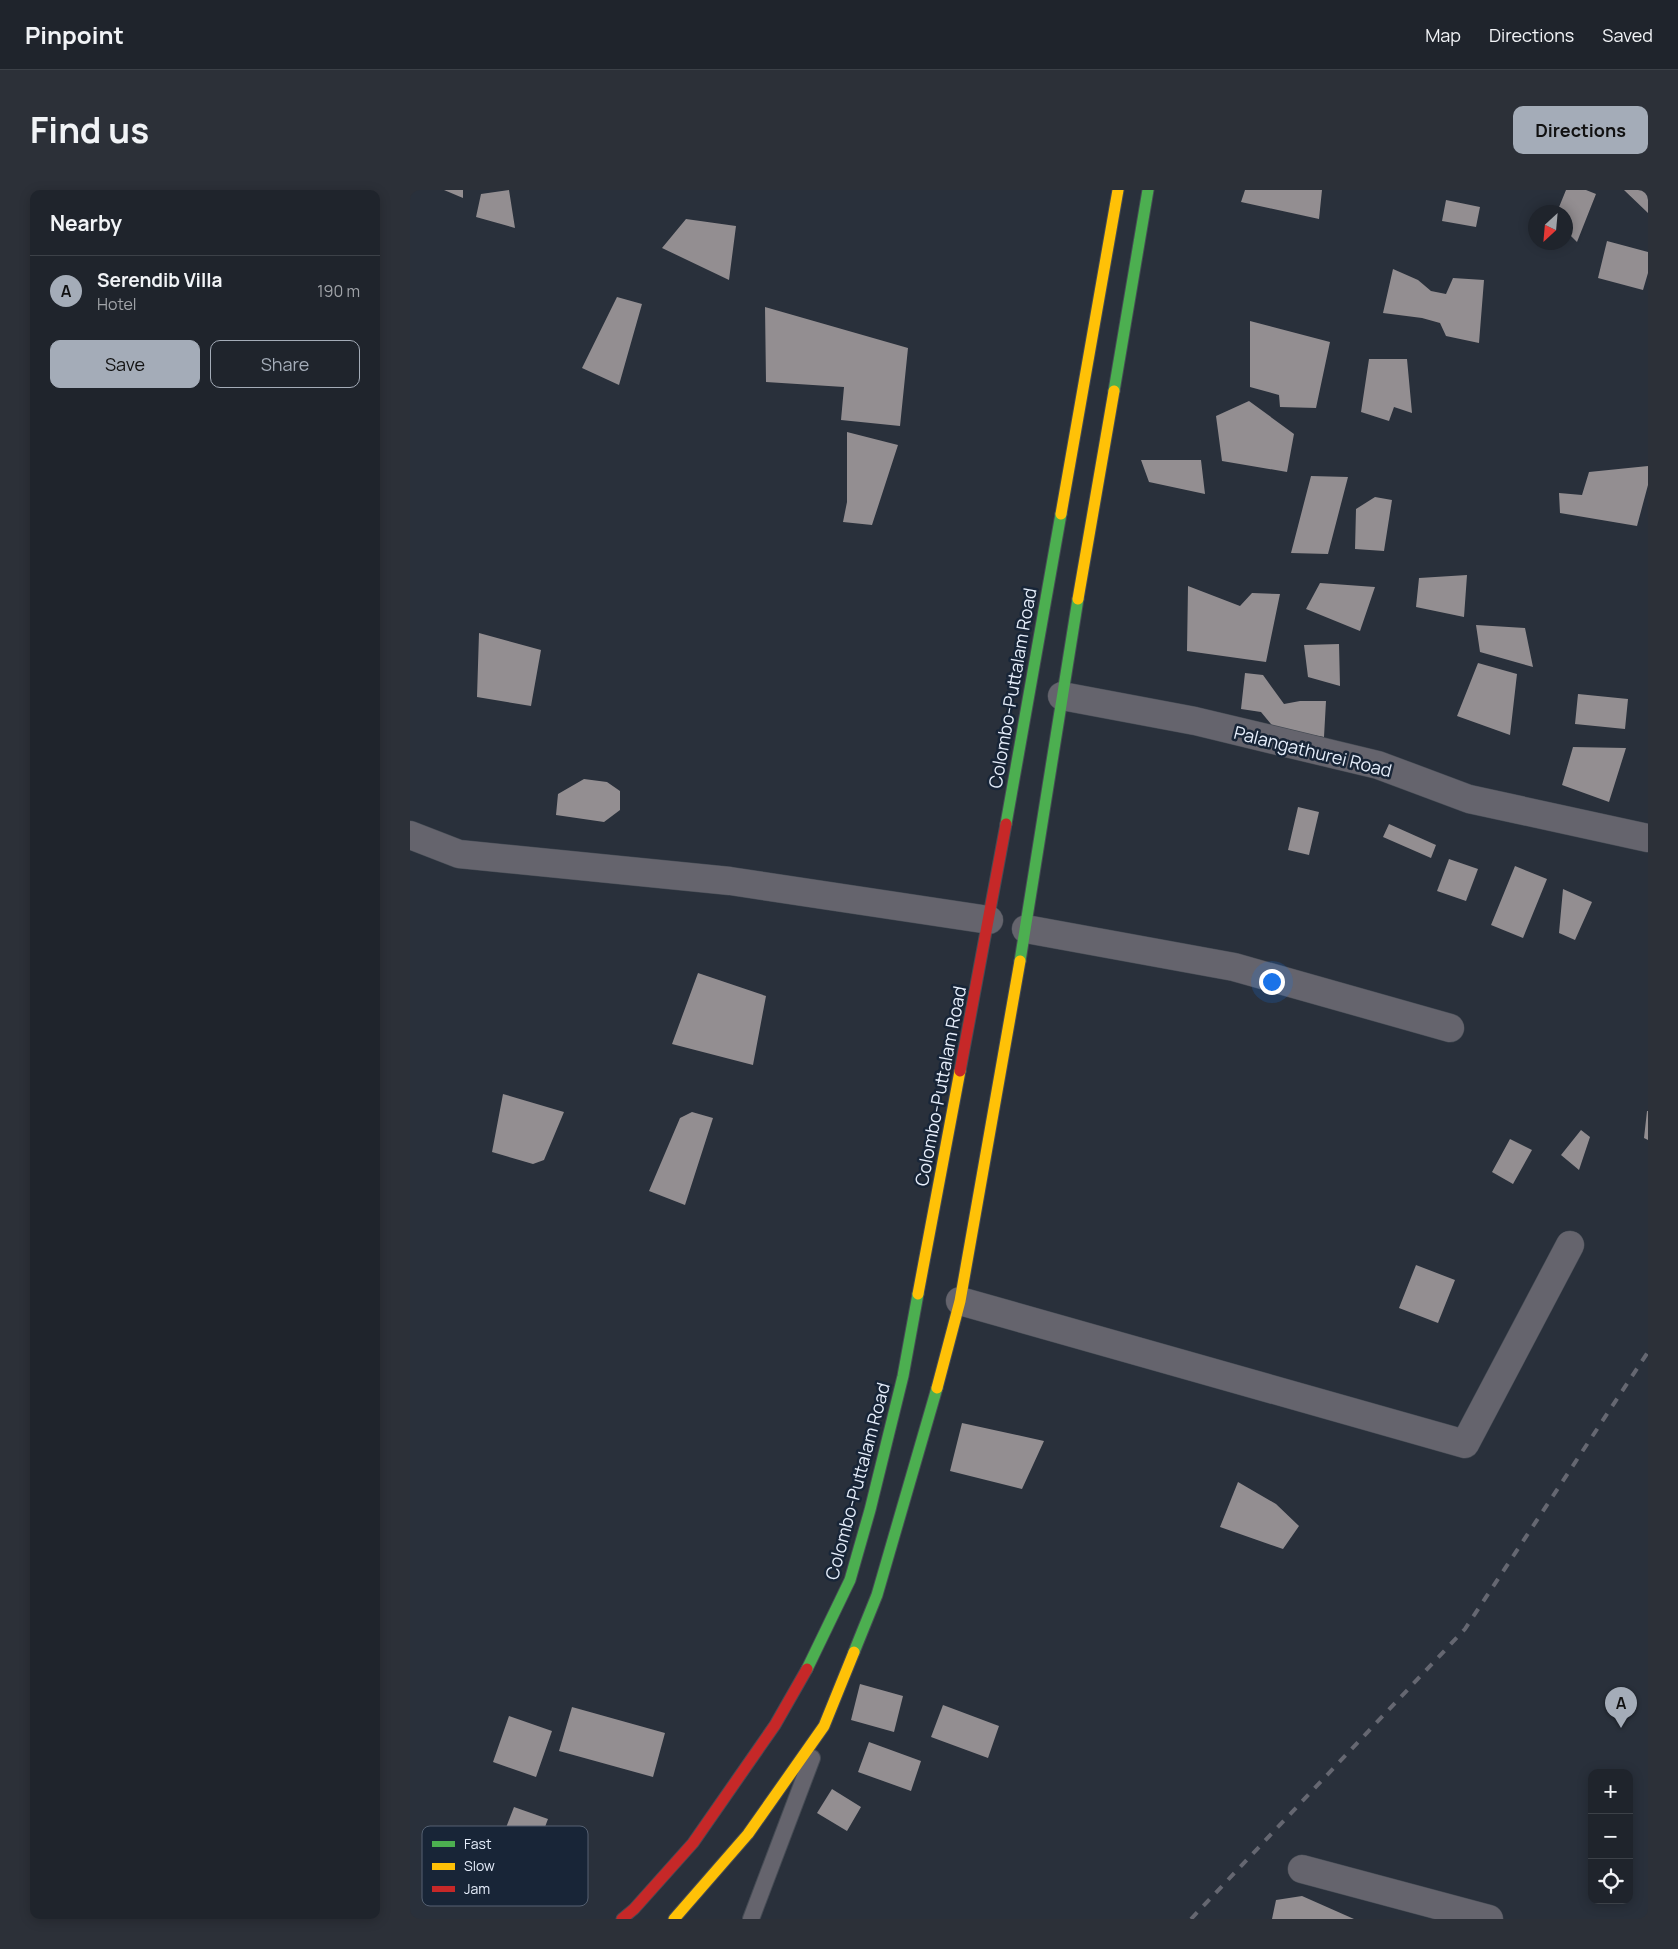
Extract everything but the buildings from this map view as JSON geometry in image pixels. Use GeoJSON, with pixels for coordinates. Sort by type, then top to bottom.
{"type":"FeatureCollection","features":[{"type":"Feature","properties":{"kind":"highway","name":"Colombo-Puttalam Road"},"geometry":{"type":"LineString","coordinates":[[622,1919],[634,1909],[693,1844],[775,1725],[814,1658],[850,1580],[904,1376],[989,920],[1118,190]]}},
{"type":"Feature","properties":{"kind":"highway"},"geometry":{"type":"LineString","coordinates":[[674,1919],[748,1834],[824,1726],[877,1595],[943,1367],[960,1301],[1026,929],[1062,696],[1148,190]]}},
{"type":"Feature","properties":{"kind":"street","name":"Palangathurei Road"},"geometry":{"type":"LineString","coordinates":[[1062,696],[1195,722],[1378,765],[1469,799],[1648,838]]}},
{"type":"Feature","properties":{"kind":"street"},"geometry":{"type":"LineString","coordinates":[[410,835],[459,854],[730,881],[989,920]]}},
{"type":"Feature","properties":{"kind":"street"},"geometry":{"type":"LineString","coordinates":[[1026,929],[1234,967],[1450,1028]]}},
{"type":"Feature","properties":{"kind":"street"},"geometry":{"type":"LineString","coordinates":[[960,1301],[1466,1444],[1570,1245]]}},
{"type":"Feature","properties":{"kind":"street"},"geometry":{"type":"LineString","coordinates":[[1302,1869],[1489,1919]]}},
{"type":"Feature","properties":{"kind":"lane"},"geometry":{"type":"LineString","coordinates":[[751,1919],[824,1726]]}},
{"type":"Feature","properties":{"kind":"railway"},"geometry":{"type":"LineString","coordinates":[[1191,1919],[1465,1629],[1648,1352]]}},
{"type":"Feature","properties":{"kind":"traffic: fast"},"geometry":{"type":"LineString","coordinates":[[1114,391],[1148,190]]}},
{"type":"Feature","properties":{"kind":"traffic: fast"},"geometry":{"type":"LineString","coordinates":[[1006,824],[1061,514]]}},
{"type":"Feature","properties":{"kind":"traffic: fast"},"geometry":{"type":"LineString","coordinates":[[1020,961],[1078,599]]}},
{"type":"Feature","properties":{"kind":"traffic: fast"},"geometry":{"type":"LineString","coordinates":[[807,1669],[850,1580],[870,1510],[903,1376],[918,1294]]}},
{"type":"Feature","properties":{"kind":"traffic: fast"},"geometry":{"type":"LineString","coordinates":[[854,1652],[877,1595],[937,1388]]}},
{"type":"Feature","properties":{"kind":"traffic: slow"},"geometry":{"type":"LineString","coordinates":[[1061,514],[1118,190]]}},
{"type":"Feature","properties":{"kind":"traffic: slow"},"geometry":{"type":"LineString","coordinates":[[1078,599],[1114,391]]}},
{"type":"Feature","properties":{"kind":"traffic: slow"},"geometry":{"type":"LineString","coordinates":[[937,1388],[960,1301],[1020,961]]}},
{"type":"Feature","properties":{"kind":"traffic: slow"},"geometry":{"type":"LineString","coordinates":[[918,1294],[960,1071]]}},
{"type":"Feature","properties":{"kind":"traffic: slow"},"geometry":{"type":"LineString","coordinates":[[674,1919],[748,1834],[824,1726],[854,1652]]}},
{"type":"Feature","properties":{"kind":"traffic: jam"},"geometry":{"type":"LineString","coordinates":[[960,1071],[1006,824]]}},
{"type":"Feature","properties":{"kind":"traffic: jam"},"geometry":{"type":"LineString","coordinates":[[622,1919],[634,1909],[693,1843],[775,1725],[807,1669]]}},
{"type":"Feature","properties":{"kind":"place","name":"Serendib Villa"},"geometry":{"type":"Point","coordinates":[1621,1728]}}]}
